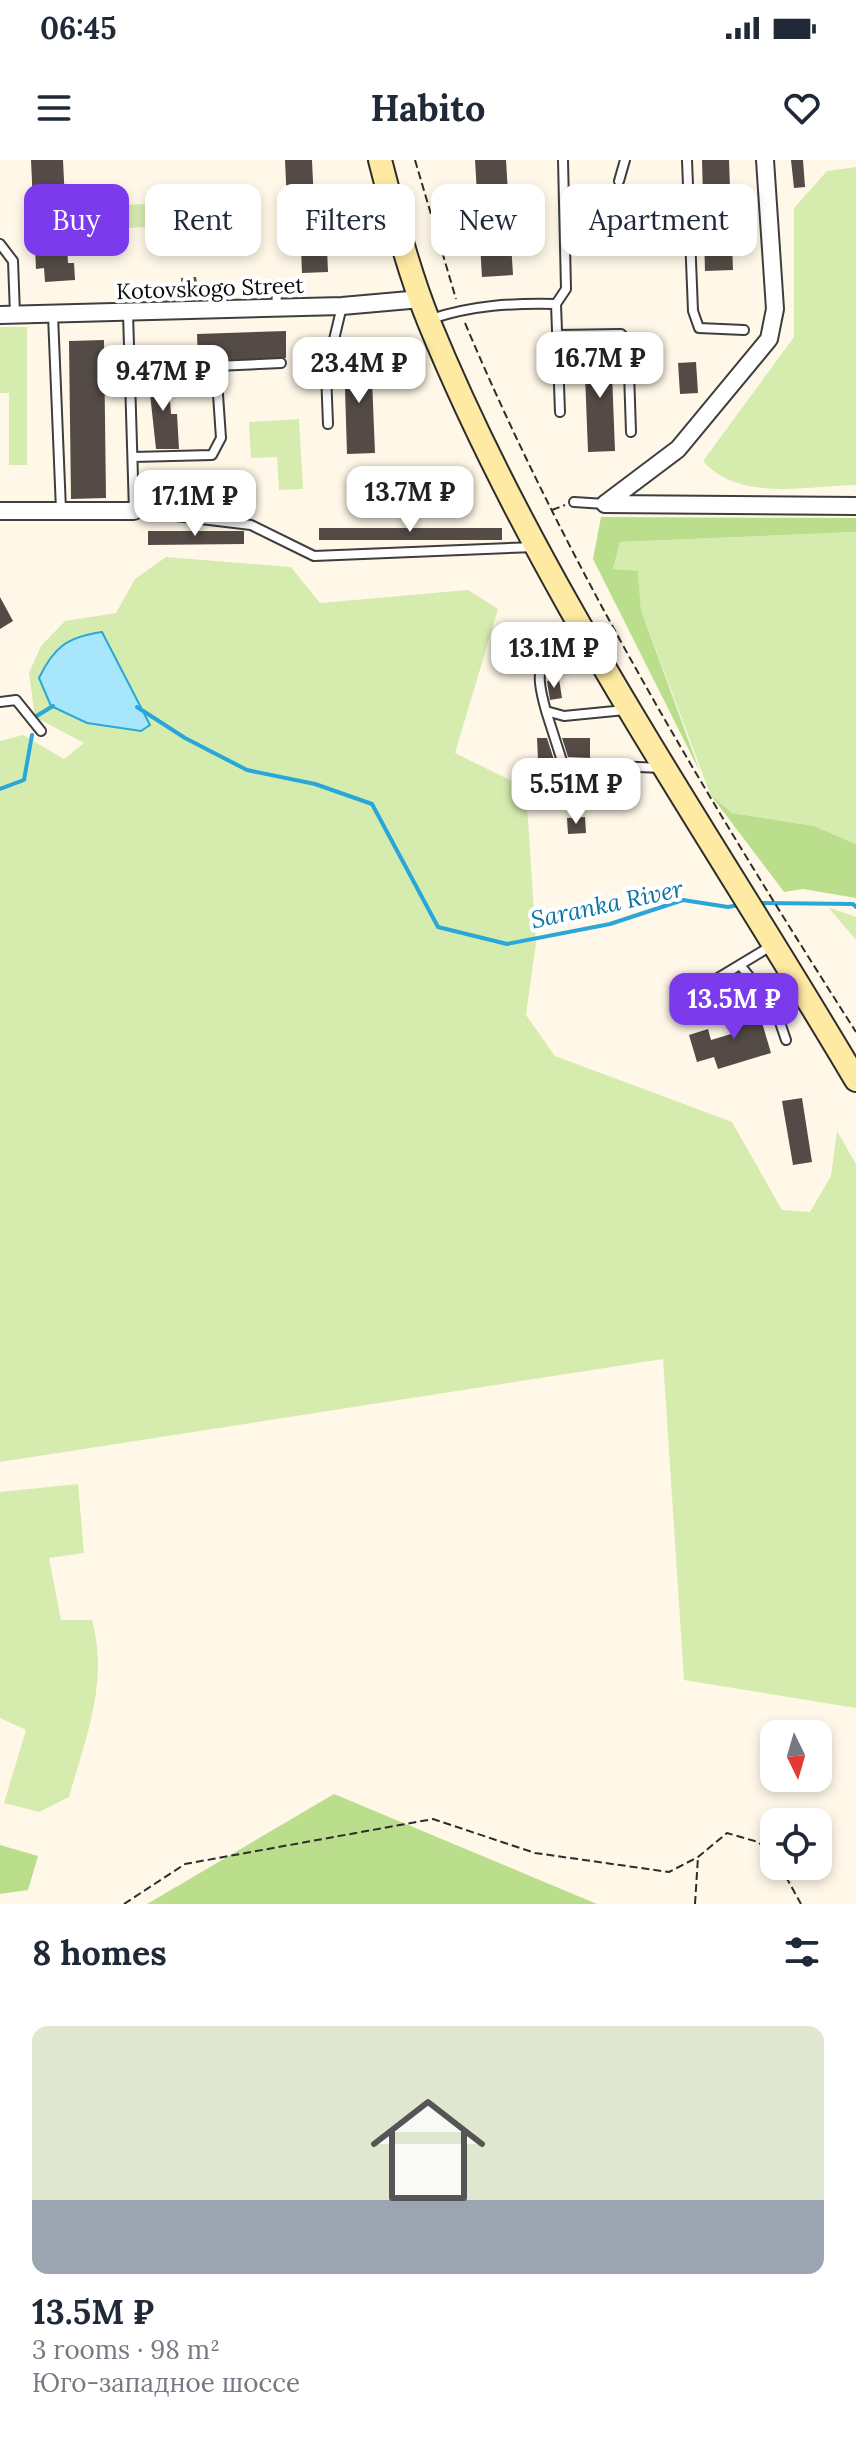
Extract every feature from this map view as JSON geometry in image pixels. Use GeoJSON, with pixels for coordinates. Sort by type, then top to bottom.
{"type":"FeatureCollection","features":[{"type":"Feature","properties":{"kind":"main road"},"geometry":{"type":"LineString","coordinates":[[380,160],[425,310],[500,478],[536,547],[630,709],[751,903],[856,1080]]}},
{"type":"Feature","properties":{"kind":"street"},"geometry":{"type":"LineString","coordinates":[[605,504],[678,449],[769,339],[775,309],[765,160]]}},
{"type":"Feature","properties":{"kind":"street","name":"Kotovskogo Street"},"geometry":{"type":"LineString","coordinates":[[7,315],[53,315],[91,306],[128,313],[342,306],[425,310]]}},
{"type":"Feature","properties":{"kind":"street"},"geometry":{"type":"LineString","coordinates":[[605,504],[856,506]]}},
{"type":"Feature","properties":{"kind":"street"},"geometry":{"type":"LineString","coordinates":[[0,511],[134,511]]}},
{"type":"Feature","properties":{"kind":"lane"},"geometry":{"type":"LineString","coordinates":[[560,412],[556,304],[566,289],[563,160]]}},
{"type":"Feature","properties":{"kind":"lane"},"geometry":{"type":"LineString","coordinates":[[619,181],[625,160]]}},
{"type":"Feature","properties":{"kind":"lane"},"geometry":{"type":"LineString","coordinates":[[687,160],[693,311],[699,328],[744,330]]}},
{"type":"Feature","properties":{"kind":"lane"},"geometry":{"type":"LineString","coordinates":[[0,244],[13,261],[7,315]]}},
{"type":"Feature","properties":{"kind":"lane"},"geometry":{"type":"LineString","coordinates":[[276,285],[278,308]]}},
{"type":"Feature","properties":{"kind":"lane","name":"Kotovskogo Street"},"geometry":{"type":"LineString","coordinates":[[425,310],[498,304],[556,304]]}},
{"type":"Feature","properties":{"kind":"lane"},"geometry":{"type":"LineString","coordinates":[[328,424],[326,373],[342,306]]}},
{"type":"Feature","properties":{"kind":"lane"},"geometry":{"type":"LineString","coordinates":[[128,313],[134,511],[251,525],[314,556],[536,547]]}},
{"type":"Feature","properties":{"kind":"lane"},"geometry":{"type":"LineString","coordinates":[[53,315],[61,510]]}},
{"type":"Feature","properties":{"kind":"lane"},"geometry":{"type":"LineString","coordinates":[[557,335],[621,334],[628,342],[631,432]]}},
{"type":"Feature","properties":{"kind":"lane"},"geometry":{"type":"LineString","coordinates":[[133,457],[212,455],[221,438],[216,366],[281,363]]}},
{"type":"Feature","properties":{"kind":"lane"},"geometry":{"type":"LineString","coordinates":[[574,502],[605,504]]}},
{"type":"Feature","properties":{"kind":"lane"},"geometry":{"type":"LineString","coordinates":[[580,622],[541,663],[537,679],[563,764],[667,768]]}},
{"type":"Feature","properties":{"kind":"lane"},"geometry":{"type":"LineString","coordinates":[[0,702],[16,700],[41,731]]}},
{"type":"Feature","properties":{"kind":"lane"},"geometry":{"type":"LineString","coordinates":[[546,711],[564,716],[630,709]]}},
{"type":"Feature","properties":{"kind":"lane"},"geometry":{"type":"LineString","coordinates":[[707,1012],[718,978],[775,943]]}},
{"type":"Feature","properties":{"kind":"lane"},"geometry":{"type":"LineString","coordinates":[[740,965],[775,1008],[786,1040]]}},
{"type":"Feature","properties":{"kind":"lane"},"geometry":{"type":"LineString","coordinates":[[775,1008],[803,991]]}},
{"type":"Feature","properties":{"kind":"path"},"geometry":{"type":"LineString","coordinates":[[415,160],[459,309],[510,431],[702,787],[856,1032]]}},
{"type":"Feature","properties":{"kind":"path"},"geometry":{"type":"LineString","coordinates":[[551,510],[574,502]]}},
{"type":"Feature","properties":{"kind":"path"},"geometry":{"type":"LineString","coordinates":[[124,1904],[185,1864],[433,1819],[550,1855],[669,1872],[698,1857],[727,1833],[760,1844]]}},
{"type":"Feature","properties":{"kind":"path"},"geometry":{"type":"LineString","coordinates":[[695,1904],[698,1857]]}},
{"type":"Feature","properties":{"kind":"path"},"geometry":{"type":"LineString","coordinates":[[788,1880],[801,1904]]}},
{"type":"Feature","properties":{"kind":"green space"},"geometry":{"type":"Polygon","coordinates":[[[856,167],[856,485],[775,489],[735,482],[718,474],[703,461],[794,337],[794,208],[827,171],[856,167]]]}},
{"type":"Feature","properties":{"kind":"green space"},"geometry":{"type":"Polygon","coordinates":[[[145,204],[145,227],[129,228],[129,205],[145,204]]]}},
{"type":"Feature","properties":{"kind":"green space"},"geometry":{"type":"Polygon","coordinates":[[[0,327],[27,327],[27,465],[9,465],[9,393],[0,393],[0,327]]]}},
{"type":"Feature","properties":{"kind":"green space"},"geometry":{"type":"Polygon","coordinates":[[[299,419],[303,489],[279,490],[277,457],[251,458],[249,422],[299,419]]]}},
{"type":"Feature","properties":{"kind":"green space"},"geometry":{"type":"Polygon","coordinates":[[[601,517],[856,518],[856,532],[620,542],[613,569],[638,571],[641,610],[700,772],[593,559],[601,517]]]}},
{"type":"Feature","properties":{"kind":"green space"},"geometry":{"type":"Polygon","coordinates":[[[856,532],[856,844],[814,826],[732,813],[710,794],[641,610],[638,572],[613,569],[620,542],[856,532]]]}},
{"type":"Feature","properties":{"kind":"green space"},"geometry":{"type":"Polygon","coordinates":[[[166,557],[291,567],[320,603],[468,590],[498,609],[455,753],[526,788],[536,943],[526,1015],[555,1056],[732,1122],[782,1210],[810,1212],[831,1176],[837,1131],[856,1164],[856,1708],[684,1680],[663,1359],[0,1462],[0,741],[23,735],[64,759],[84,743],[35,717],[29,673],[41,646],[65,621],[116,613],[135,579],[166,557]],[[102,633],[87,723],[141,731],[150,725],[102,633]]]}},
{"type":"Feature","properties":{"kind":"green space"},"geometry":{"type":"Polygon","coordinates":[[[710,794],[732,813],[814,826],[856,844],[856,898],[803,889],[784,892],[710,794]]]}},
{"type":"Feature","properties":{"kind":"green space"},"geometry":{"type":"Polygon","coordinates":[[[828,907],[856,917],[856,940],[828,907]]]}},
{"type":"Feature","properties":{"kind":"green space"},"geometry":{"type":"Polygon","coordinates":[[[78,1484],[84,1553],[49,1558],[61,1620],[92,1620],[97,1643],[97,1687],[69,1797],[39,1812],[4,1803],[26,1730],[0,1718],[0,1492],[78,1484]]]}},
{"type":"Feature","properties":{"kind":"green space"},"geometry":{"type":"Polygon","coordinates":[[[334,1794],[597,1904],[147,1904],[334,1794]]]}},
{"type":"Feature","properties":{"kind":"green space"},"geometry":{"type":"Polygon","coordinates":[[[0,1845],[38,1856],[28,1890],[0,1894],[0,1845]]]}},
{"type":"Feature","properties":{"kind":"water"},"geometry":{"type":"Polygon","coordinates":[[[102,632],[150,725],[141,731],[87,723],[51,706],[39,678],[50,658],[63,645],[102,632]]]}},
{"type":"Feature","properties":{"kind":"building"},"geometry":{"type":"Polygon","coordinates":[[[31,160],[63,160],[64,184],[32,184],[31,160]]]}},
{"type":"Feature","properties":{"kind":"building"},"geometry":{"type":"Polygon","coordinates":[[[285,160],[312,160],[313,184],[286,184],[285,160]]]}},
{"type":"Feature","properties":{"kind":"building"},"geometry":{"type":"Polygon","coordinates":[[[475,160],[506,160],[507,184],[476,184],[475,160]]]}},
{"type":"Feature","properties":{"kind":"building"},"geometry":{"type":"Polygon","coordinates":[[[702,160],[729,160],[730,184],[703,184],[702,160]]]}},
{"type":"Feature","properties":{"kind":"building"},"geometry":{"type":"Polygon","coordinates":[[[791,160],[803,160],[805,187],[794,188],[791,160]]]}},
{"type":"Feature","properties":{"kind":"building"},"geometry":{"type":"Polygon","coordinates":[[[35,256],[68,256],[68,263],[74,263],[75,280],[45,282],[44,268],[36,269],[35,256]]]}},
{"type":"Feature","properties":{"kind":"building"},"geometry":{"type":"Polygon","coordinates":[[[301,256],[327,256],[328,272],[302,273],[301,256]]]}},
{"type":"Feature","properties":{"kind":"building"},"geometry":{"type":"Polygon","coordinates":[[[481,256],[512,256],[513,275],[482,277],[481,256]]]}},
{"type":"Feature","properties":{"kind":"building"},"geometry":{"type":"Polygon","coordinates":[[[705,256],[732,256],[733,270],[705,271],[705,256]]]}},
{"type":"Feature","properties":{"kind":"building"},"geometry":{"type":"Polygon","coordinates":[[[196,277],[198,289],[182,291],[181,278],[196,277]]]}},
{"type":"Feature","properties":{"kind":"building"},"geometry":{"type":"Polygon","coordinates":[[[286,331],[286,358],[198,361],[197,334],[286,331]]]}},
{"type":"Feature","properties":{"kind":"building"},"geometry":{"type":"Polygon","coordinates":[[[104,340],[106,498],[71,499],[69,341],[104,340]]]}},
{"type":"Feature","properties":{"kind":"building"},"geometry":{"type":"Polygon","coordinates":[[[611,348],[615,451],[588,452],[584,349],[611,348]]]}},
{"type":"Feature","properties":{"kind":"building"},"geometry":{"type":"Polygon","coordinates":[[[371,355],[375,453],[347,454],[344,356],[371,355]]]}},
{"type":"Feature","properties":{"kind":"building"},"geometry":{"type":"Polygon","coordinates":[[[696,362],[698,393],[680,394],[678,363],[696,362]]]}},
{"type":"Feature","properties":{"kind":"building"},"geometry":{"type":"Polygon","coordinates":[[[168,373],[171,414],[177,414],[179,449],[156,449],[148,375],[168,373]]]}},
{"type":"Feature","properties":{"kind":"building"},"geometry":{"type":"Polygon","coordinates":[[[319,528],[502,528],[502,540],[319,540],[319,528]]]}},
{"type":"Feature","properties":{"kind":"building"},"geometry":{"type":"Polygon","coordinates":[[[148,531],[244,531],[244,544],[148,545],[148,531]]]}},
{"type":"Feature","properties":{"kind":"building"},"geometry":{"type":"Polygon","coordinates":[[[0,597],[13,621],[0,629],[0,597]]]}},
{"type":"Feature","properties":{"kind":"building"},"geometry":{"type":"Polygon","coordinates":[[[559,679],[562,698],[550,700],[547,681],[559,679]]]}},
{"type":"Feature","properties":{"kind":"building"},"geometry":{"type":"Polygon","coordinates":[[[537,738],[547,738],[554,760],[538,760],[537,738]]]}},
{"type":"Feature","properties":{"kind":"building"},"geometry":{"type":"Polygon","coordinates":[[[562,738],[590,738],[590,758],[568,757],[562,738]]]}},
{"type":"Feature","properties":{"kind":"building"},"geometry":{"type":"Polygon","coordinates":[[[585,817],[586,833],[568,834],[567,818],[585,817]]]}},
{"type":"Feature","properties":{"kind":"building"},"geometry":{"type":"Polygon","coordinates":[[[758,1009],[771,1053],[718,1069],[714,1057],[697,1062],[689,1035],[708,1029],[711,1040],[731,1034],[726,1018],[758,1009]]]}},
{"type":"Feature","properties":{"kind":"building"},"geometry":{"type":"Polygon","coordinates":[[[802,1098],[812,1162],[793,1165],[782,1101],[802,1098]]]}},
{"type":"Feature","properties":{"kind":"waterway","name":"Saranka River"},"geometry":{"type":"LineString","coordinates":[[35,717],[53,706]]}},
{"type":"Feature","properties":{"kind":"waterway","name":"Saranka River"},"geometry":{"type":"LineString","coordinates":[[137,707],[185,738],[247,770],[315,784],[372,804],[438,927],[507,944],[610,924],[683,900],[728,907],[739,905]]}},
{"type":"Feature","properties":{"kind":"waterway","name":"Saranka River"},"geometry":{"type":"LineString","coordinates":[[0,789],[24,780],[32,735]]}},
{"type":"Feature","properties":{"kind":"waterway","name":"Saranka River"},"geometry":{"type":"LineString","coordinates":[[756,903],[853,904],[856,907]]}}]}
